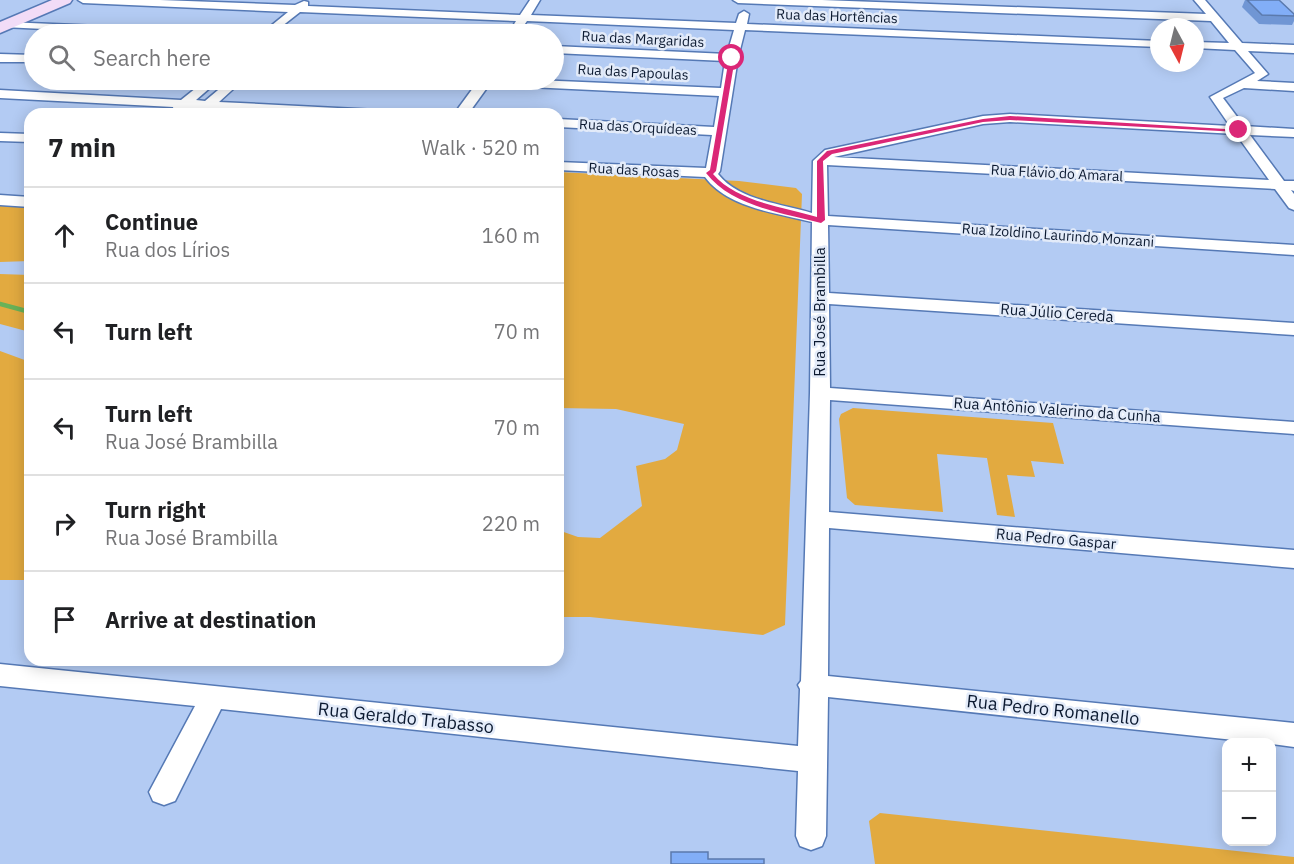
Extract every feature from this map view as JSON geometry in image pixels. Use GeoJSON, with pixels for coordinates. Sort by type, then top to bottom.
{"type":"FeatureCollection","features":[{"type":"Feature","properties":{"kind":"main road"},"geometry":{"type":"LineString","coordinates":[[2,24],[45,0]]}},
{"type":"Feature","properties":{"kind":"main road"},"geometry":{"type":"LineString","coordinates":[[2,24],[65,0]]}},
{"type":"Feature","properties":{"kind":"street","name":"Rua das Hortências"},"geometry":{"type":"LineString","coordinates":[[83,0],[740,27],[996,19],[1150,43]]}},
{"type":"Feature","properties":{"kind":"street"},"geometry":{"type":"LineString","coordinates":[[279,24],[309,0]]}},
{"type":"Feature","properties":{"kind":"street"},"geometry":{"type":"LineString","coordinates":[[304,22],[329,0]]}},
{"type":"Feature","properties":{"kind":"street"},"geometry":{"type":"LineString","coordinates":[[519,24],[535,0]]}},
{"type":"Feature","properties":{"kind":"street"},"geometry":{"type":"LineString","coordinates":[[738,0],[996,19],[1214,18]]}},
{"type":"Feature","properties":{"kind":"street"},"geometry":{"type":"LineString","coordinates":[[709,173],[713,171],[732,58],[747,0]]}},
{"type":"Feature","properties":{"kind":"street"},"geometry":{"type":"LineString","coordinates":[[1199,0],[1262,74],[1216,98],[1239,130],[1287,185],[1294,205]]}},
{"type":"Feature","properties":{"kind":"street"},"geometry":{"type":"LineString","coordinates":[[2,24],[24,25]]}},
{"type":"Feature","properties":{"kind":"street"},"geometry":{"type":"LineString","coordinates":[[1204,45],[1294,49]]}},
{"type":"Feature","properties":{"kind":"street","name":"Rua das Margaridas"},"geometry":{"type":"LineString","coordinates":[[564,50],[732,58]]}},
{"type":"Feature","properties":{"kind":"street"},"geometry":{"type":"LineString","coordinates":[[0,58],[24,59]]}},
{"type":"Feature","properties":{"kind":"street","name":"Rua das Papoulas"},"geometry":{"type":"LineString","coordinates":[[564,84],[726,92]]}},
{"type":"Feature","properties":{"kind":"street"},"geometry":{"type":"LineString","coordinates":[[1242,84],[1294,87]]}},
{"type":"Feature","properties":{"kind":"street"},"geometry":{"type":"LineString","coordinates":[[179,108],[201,90]]}},
{"type":"Feature","properties":{"kind":"street"},"geometry":{"type":"LineString","coordinates":[[204,108],[225,90]]}},
{"type":"Feature","properties":{"kind":"street"},"geometry":{"type":"LineString","coordinates":[[465,108],[478,90]]}},
{"type":"Feature","properties":{"kind":"street"},"geometry":{"type":"LineString","coordinates":[[0,94],[184,104],[196,108]]}},
{"type":"Feature","properties":{"kind":"street"},"geometry":{"type":"LineString","coordinates":[[820,161],[830,153],[983,120],[1010,118],[1294,133]]}},
{"type":"Feature","properties":{"kind":"street","name":"Rua das Orquídeas"},"geometry":{"type":"LineString","coordinates":[[564,123],[718,131]]}},
{"type":"Feature","properties":{"kind":"street"},"geometry":{"type":"LineString","coordinates":[[0,137],[24,138]]}},
{"type":"Feature","properties":{"kind":"street","name":"Rua Flávio do Amaral"},"geometry":{"type":"LineString","coordinates":[[820,161],[1287,185]]}},
{"type":"Feature","properties":{"kind":"street","name":"Rua José Brambilla"},"geometry":{"type":"LineString","coordinates":[[811,836],[812,685],[820,393],[820,161]]}},
{"type":"Feature","properties":{"kind":"street","name":"Rua das Rosas"},"geometry":{"type":"LineString","coordinates":[[564,166],[709,173]]}},
{"type":"Feature","properties":{"kind":"street","name":"Rua Izoldino Laurindo Monzani"},"geometry":{"type":"LineString","coordinates":[[709,173],[719,186],[745,199],[821,220],[1294,250]]}},
{"type":"Feature","properties":{"kind":"street"},"geometry":{"type":"LineString","coordinates":[[0,187],[24,189]]}},
{"type":"Feature","properties":{"kind":"street"},"geometry":{"type":"LineString","coordinates":[[0,200],[24,202]]}},
{"type":"Feature","properties":{"kind":"street","name":"Rua Júlio Cereda"},"geometry":{"type":"LineString","coordinates":[[819,298],[1294,329]]}},
{"type":"Feature","properties":{"kind":"street","name":"Rua Antônio Valerino da Cunha"},"geometry":{"type":"LineString","coordinates":[[820,393],[1294,428]]}},
{"type":"Feature","properties":{"kind":"street","name":"Rua Pedro Gaspar"},"geometry":{"type":"LineString","coordinates":[[818,519],[1294,559]]}},
{"type":"Feature","properties":{"kind":"street","name":"Rua Geraldo Trabasso"},"geometry":{"type":"LineString","coordinates":[[0,675],[811,760]]}},
{"type":"Feature","properties":{"kind":"street","name":"Rua Pedro Romanello"},"geometry":{"type":"LineString","coordinates":[[812,685],[1294,735]]}},
{"type":"Feature","properties":{"kind":"street"},"geometry":{"type":"LineString","coordinates":[[164,792],[213,698]]}},
{"type":"Feature","properties":{"kind":"shaded area"},"geometry":{"type":"Polygon","coordinates":[[[564,172],[739,181],[796,188],[802,194],[785,625],[763,635],[590,617],[564,617],[564,532],[578,537],[600,538],[642,506],[636,466],[665,459],[677,450],[684,424],[616,409],[564,408],[564,172]]]}},
{"type":"Feature","properties":{"kind":"shaded area"},"geometry":{"type":"Polygon","coordinates":[[[0,204],[24,206],[24,261],[0,262],[0,204]]]}},
{"type":"Feature","properties":{"kind":"shaded area"},"geometry":{"type":"Polygon","coordinates":[[[0,274],[24,275],[24,330],[0,324],[0,274]]]}},
{"type":"Feature","properties":{"kind":"shaded area"},"geometry":{"type":"Polygon","coordinates":[[[0,351],[24,360],[24,580],[0,580],[0,351]]]}},
{"type":"Feature","properties":{"kind":"shaded area"},"geometry":{"type":"Polygon","coordinates":[[[853,408],[1053,423],[1064,464],[1031,461],[1035,477],[1007,475],[1015,517],[997,515],[987,458],[937,454],[943,512],[855,505],[847,498],[839,419],[841,414],[853,408]]]}},
{"type":"Feature","properties":{"kind":"shaded area"},"geometry":{"type":"Polygon","coordinates":[[[880,813],[1294,857],[1294,864],[875,864],[869,821],[880,813]]]}},
{"type":"Feature","properties":{"kind":"building"},"geometry":{"type":"Polygon","coordinates":[[[1247,0],[1279,0],[1294,16],[1262,15],[1247,0]]]}},
{"type":"Feature","properties":{"kind":"building"},"geometry":{"type":"Polygon","coordinates":[[[671,852],[708,852],[708,859],[764,859],[764,864],[671,864],[671,852]]]}},
{"type":"Feature","properties":{"kind":"waterway"},"geometry":{"type":"LineString","coordinates":[[0,304],[24,310]]}},
{"type":"Feature","properties":{"kind":"route"},"geometry":{"type":"LineString","coordinates":[[732,58],[713,171],[709,173],[719,186],[745,199],[781,211],[821,220],[820,161],[830,153],[983,120],[1010,118],[1239,130]]}}]}
